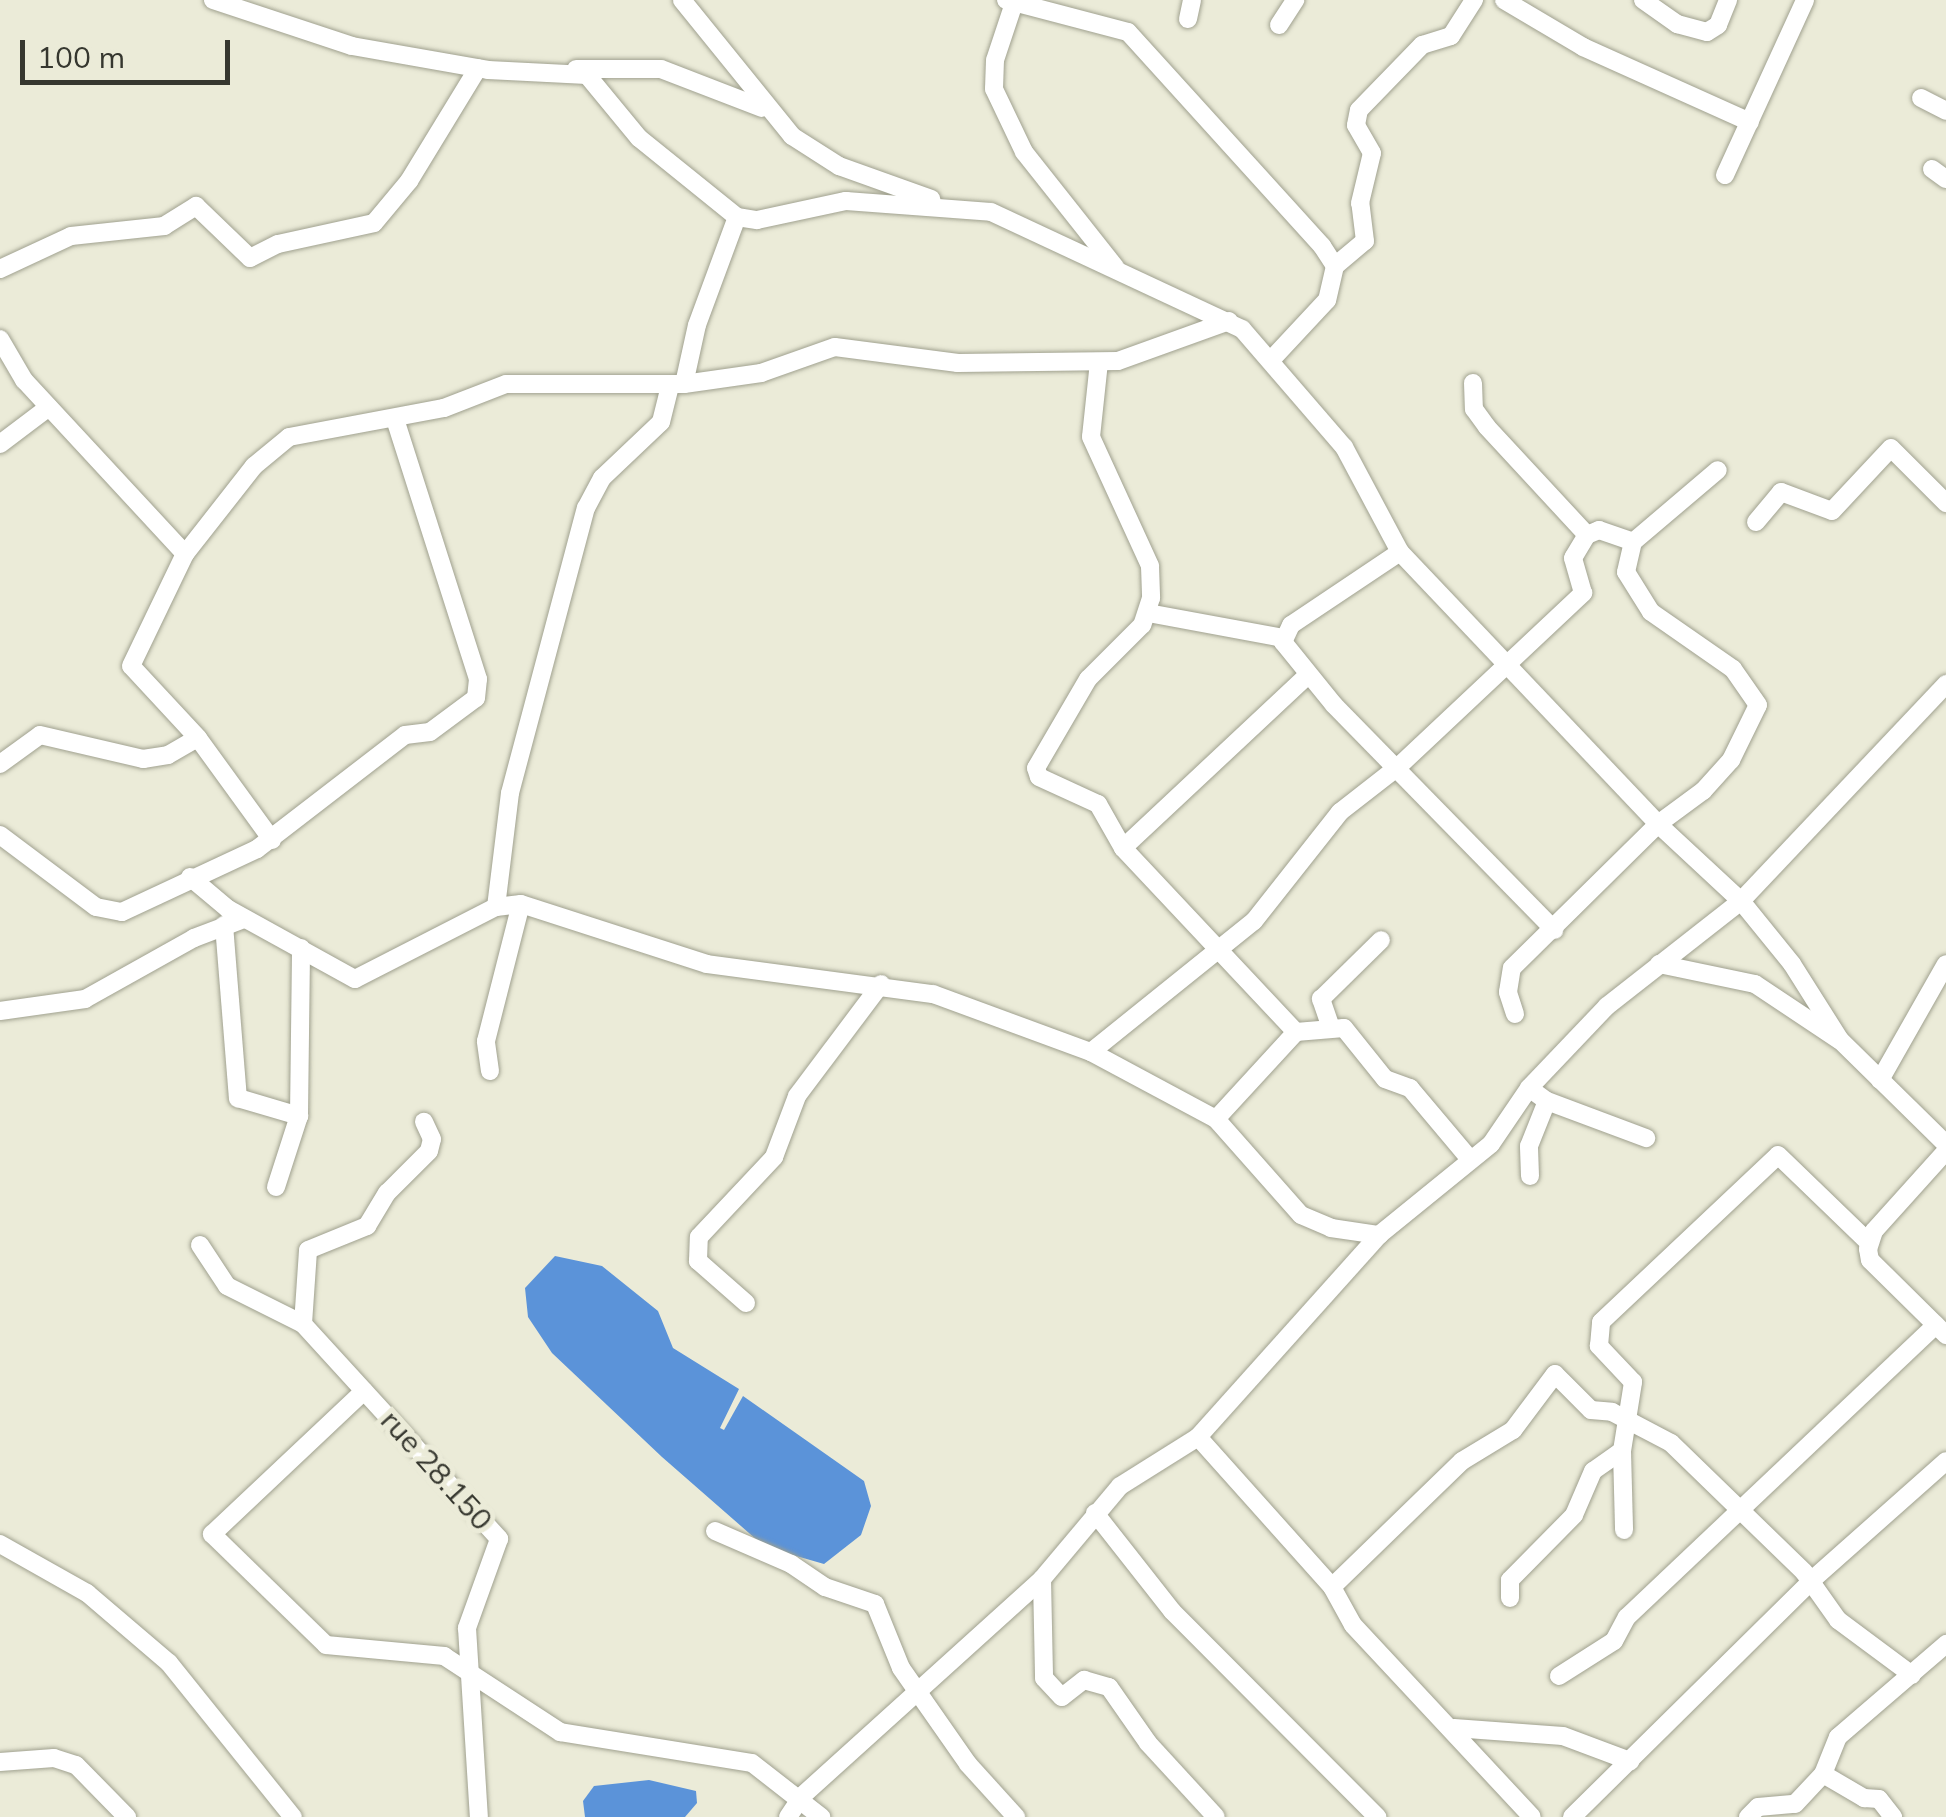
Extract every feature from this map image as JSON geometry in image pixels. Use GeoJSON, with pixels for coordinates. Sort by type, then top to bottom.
{"type":"FeatureCollection","features":[{"type":"Feature","properties":{"kind":"street"},"geometry":{"type":"LineString","coordinates":[[214,0],[306,35],[478,68],[661,68],[711,83],[767,110]]}},
{"type":"Feature","properties":{"kind":"street"},"geometry":{"type":"LineString","coordinates":[[682,0],[767,110],[814,153],[946,204],[1037,228],[1122,275],[1228,321],[1272,359],[1344,448],[1400,552],[1658,824],[1741,900],[1792,964],[1840,1040],[1946,1148],[1868,1242]]}},
{"type":"Feature","properties":{"kind":"street"},"geometry":{"type":"LineString","coordinates":[[1122,275],[1024,152],[1004,116],[994,89],[995,60],[1011,0],[1128,32],[1335,266]]}},
{"type":"Feature","properties":{"kind":"street"},"geometry":{"type":"LineString","coordinates":[[1188,20],[1192,0]]}},
{"type":"Feature","properties":{"kind":"street"},"geometry":{"type":"LineString","coordinates":[[1280,24],[1295,0]]}},
{"type":"Feature","properties":{"kind":"street"},"geometry":{"type":"LineString","coordinates":[[1272,359],[1321,310],[1335,266],[1365,241],[1360,203],[1372,153],[1356,125],[1360,110],[1422,45],[1451,36],[1474,0]]}},
{"type":"Feature","properties":{"kind":"street"},"geometry":{"type":"LineString","coordinates":[[1504,0],[1582,47],[1750,122]]}},
{"type":"Feature","properties":{"kind":"street"},"geometry":{"type":"LineString","coordinates":[[1643,0],[1676,24],[1707,32],[1718,26],[1728,0]]}},
{"type":"Feature","properties":{"kind":"street"},"geometry":{"type":"LineString","coordinates":[[1725,175],[1805,0]]}},
{"type":"Feature","properties":{"kind":"street"},"geometry":{"type":"LineString","coordinates":[[0,269],[71,236],[164,226],[196,206],[250,258],[278,244],[374,223],[409,181],[478,68]]}},
{"type":"Feature","properties":{"kind":"street"},"geometry":{"type":"LineString","coordinates":[[572,70],[601,87],[639,138],[737,217],[757,220],[846,201],[946,204]]}},
{"type":"Feature","properties":{"kind":"street"},"geometry":{"type":"LineString","coordinates":[[1921,98],[1946,112]]}},
{"type":"Feature","properties":{"kind":"street"},"geometry":{"type":"LineString","coordinates":[[496,907],[510,793],[586,508],[602,478],[661,422],[737,217]]}},
{"type":"Feature","properties":{"kind":"street"},"geometry":{"type":"LineString","coordinates":[[272,840],[198,738],[131,666],[185,554],[254,466],[289,437],[395,419],[506,384],[677,384],[761,374],[835,347],[958,363],[1099,362],[1156,353],[1228,321]]}},
{"type":"Feature","properties":{"kind":"street"},"geometry":{"type":"LineString","coordinates":[[0,339],[49,407],[185,554]]}},
{"type":"Feature","properties":{"kind":"street"},"geometry":{"type":"LineString","coordinates":[[1099,362],[1091,437],[1150,566],[1148,613],[1088,679],[1036,768],[1039,776],[1098,804],[1124,848],[1296,1032],[1311,1035],[1330,1025],[1344,1028],[1385,1079],[1410,1088],[1468,1158]]}},
{"type":"Feature","properties":{"kind":"street"},"geometry":{"type":"LineString","coordinates":[[1473,383],[1474,409],[1487,427],[1587,535]]}},
{"type":"Feature","properties":{"kind":"street"},"geometry":{"type":"LineString","coordinates":[[0,444],[49,407]]}},
{"type":"Feature","properties":{"kind":"street"},"geometry":{"type":"LineString","coordinates":[[0,835],[109,912],[138,906],[190,876],[272,840],[397,741],[437,728],[478,692],[395,419]]}},
{"type":"Feature","properties":{"kind":"street"},"geometry":{"type":"LineString","coordinates":[[1756,522],[1782,492],[1832,512],[1891,448],[1946,503]]}},
{"type":"Feature","properties":{"kind":"street"},"geometry":{"type":"LineString","coordinates":[[1515,1014],[1508,992],[1512,968],[1658,824],[1732,760],[1758,705],[1733,669],[1644,604],[1626,572],[1633,542],[1718,470]]}},
{"type":"Feature","properties":{"kind":"street"},"geometry":{"type":"LineString","coordinates":[[1091,1052],[1254,921],[1340,812],[1399,766],[1582,593],[1573,558],[1587,535],[1599,530],[1633,542]]}},
{"type":"Feature","properties":{"kind":"street"},"geometry":{"type":"LineString","coordinates":[[1283,638],[1292,626],[1400,552]]}},
{"type":"Feature","properties":{"kind":"street"},"geometry":{"type":"LineString","coordinates":[[1148,613],[1283,638],[1308,675],[1399,766],[1448,827],[1554,930]]}},
{"type":"Feature","properties":{"kind":"street"},"geometry":{"type":"LineString","coordinates":[[1124,848],[1308,675]]}},
{"type":"Feature","properties":{"kind":"street"},"geometry":{"type":"LineString","coordinates":[[788,1817],[802,1796],[1042,1579],[1120,1486],[1198,1436],[1380,1235],[1468,1158],[1491,1144],[1529,1088],[1618,996],[1741,900],[1946,684]]}},
{"type":"Feature","properties":{"kind":"street"},"geometry":{"type":"LineString","coordinates":[[0,764],[40,735],[143,759],[168,755],[198,738]]}},
{"type":"Feature","properties":{"kind":"street"},"geometry":{"type":"LineString","coordinates":[[190,876],[244,919],[302,948],[345,978],[362,978],[496,907],[521,904],[706,964],[882,984],[933,994],[1091,1052],[1216,1119],[1301,1215],[1331,1228],[1380,1235]]}},
{"type":"Feature","properties":{"kind":"street"},"geometry":{"type":"LineString","coordinates":[[490,1071],[486,1041],[521,904]]}},
{"type":"Feature","properties":{"kind":"street"},"geometry":{"type":"LineString","coordinates":[[0,1011],[86,999],[224,925],[244,919]]}},
{"type":"Feature","properties":{"kind":"street"},"geometry":{"type":"LineString","coordinates":[[224,925],[238,1098],[298,1116]]}},
{"type":"Feature","properties":{"kind":"street"},"geometry":{"type":"LineString","coordinates":[[1330,1025],[1321,999],[1381,940]]}},
{"type":"Feature","properties":{"kind":"street"},"geometry":{"type":"LineString","coordinates":[[276,1187],[298,1116],[302,948]]}},
{"type":"Feature","properties":{"kind":"street"},"geometry":{"type":"LineString","coordinates":[[1659,964],[1756,984],[1826,1038],[1840,1040]]}},
{"type":"Feature","properties":{"kind":"street"},"geometry":{"type":"LineString","coordinates":[[1880,1080],[1946,964]]}},
{"type":"Feature","properties":{"kind":"street"},"geometry":{"type":"LineString","coordinates":[[746,1303],[698,1261],[699,1237],[774,1157],[796,1096],[882,984]]}},
{"type":"Feature","properties":{"kind":"street"},"geometry":{"type":"LineString","coordinates":[[1216,1119],[1296,1032]]}},
{"type":"Feature","properties":{"kind":"street"},"geometry":{"type":"LineString","coordinates":[[1529,1088],[1546,1101],[1646,1138]]}},
{"type":"Feature","properties":{"kind":"street"},"geometry":{"type":"LineString","coordinates":[[1530,1176],[1529,1146],[1546,1101]]}},
{"type":"Feature","properties":{"kind":"street"},"geometry":{"type":"LineString","coordinates":[[200,1246],[226,1286],[303,1324],[308,1250],[367,1226],[387,1194],[429,1151],[432,1139],[424,1122]]}},
{"type":"Feature","properties":{"kind":"street"},"geometry":{"type":"LineString","coordinates":[[1558,1676],[1614,1641],[1627,1617],[1941,1330],[1870,1260],[1868,1242],[1778,1156],[1601,1322],[1599,1346],[1633,1382],[1622,1451],[1624,1530]]}},
{"type":"Feature","properties":{"kind":"street","name":"rue 28.150"},"geometry":{"type":"LineString","coordinates":[[303,1324],[499,1539],[469,1616],[479,1817]]}},
{"type":"Feature","properties":{"kind":"street"},"geometry":{"type":"LineString","coordinates":[[1332,1588],[1462,1461],[1512,1430],[1554,1374],[1591,1410],[1672,1442],[1812,1580],[1842,1624],[1912,1674]]}},
{"type":"Feature","properties":{"kind":"street"},"geometry":{"type":"LineString","coordinates":[[364,1391],[212,1534],[326,1645],[444,1656],[472,1670],[560,1732],[752,1763],[802,1796],[822,1817]]}},
{"type":"Feature","properties":{"kind":"street"},"geometry":{"type":"LineString","coordinates":[[1198,1436],[1332,1588],[1353,1625],[1454,1728],[1532,1817]]}},
{"type":"Feature","properties":{"kind":"street"},"geometry":{"type":"LineString","coordinates":[[1510,1598],[1510,1580],[1574,1515],[1592,1471],[1622,1451]]}},
{"type":"Feature","properties":{"kind":"street"},"geometry":{"type":"LineString","coordinates":[[1572,1817],[1812,1580],[1946,1461]]}},
{"type":"Feature","properties":{"kind":"street"},"geometry":{"type":"LineString","coordinates":[[1095,1513],[1172,1610],[1377,1817]]}},
{"type":"Feature","properties":{"kind":"street"},"geometry":{"type":"LineString","coordinates":[[714,1532],[791,1564],[825,1587],[875,1604],[888,1622],[894,1656],[968,1764],[1016,1817]]}},
{"type":"Feature","properties":{"kind":"street"},"geometry":{"type":"LineString","coordinates":[[0,1544],[87,1593],[169,1663],[293,1817]]}},
{"type":"Feature","properties":{"kind":"street"},"geometry":{"type":"LineString","coordinates":[[1042,1579],[1044,1678],[1062,1697],[1084,1680],[1109,1686],[1148,1743],[1216,1817]]}},
{"type":"Feature","properties":{"kind":"street"},"geometry":{"type":"LineString","coordinates":[[1748,1817],[1758,1807],[1796,1804],[1823,1774],[1838,1738],[1946,1644]]}},
{"type":"Feature","properties":{"kind":"street"},"geometry":{"type":"LineString","coordinates":[[1454,1728],[1563,1736],[1630,1761]]}},
{"type":"Feature","properties":{"kind":"street"},"geometry":{"type":"LineString","coordinates":[[0,1762],[54,1758],[76,1765],[127,1817]]}},
{"type":"Feature","properties":{"kind":"street"},"geometry":{"type":"LineString","coordinates":[[1823,1774],[1864,1798],[1879,1800],[1893,1817]]}},
{"type":"Feature","properties":{"kind":"water"},"geometry":{"type":"Polygon","coordinates":[[[555,1256],[602,1266],[658,1311],[673,1348],[739,1389],[720,1428],[724,1430],[743,1396],[864,1481],[871,1506],[861,1535],[824,1564],[765,1547],[662,1457],[552,1353],[528,1317],[525,1288],[555,1256]]]}},
{"type":"Feature","properties":{"kind":"water"},"geometry":{"type":"Polygon","coordinates":[[[649,1780],[696,1791],[697,1803],[685,1817],[585,1817],[583,1801],[594,1786],[649,1780]]]}}]}
